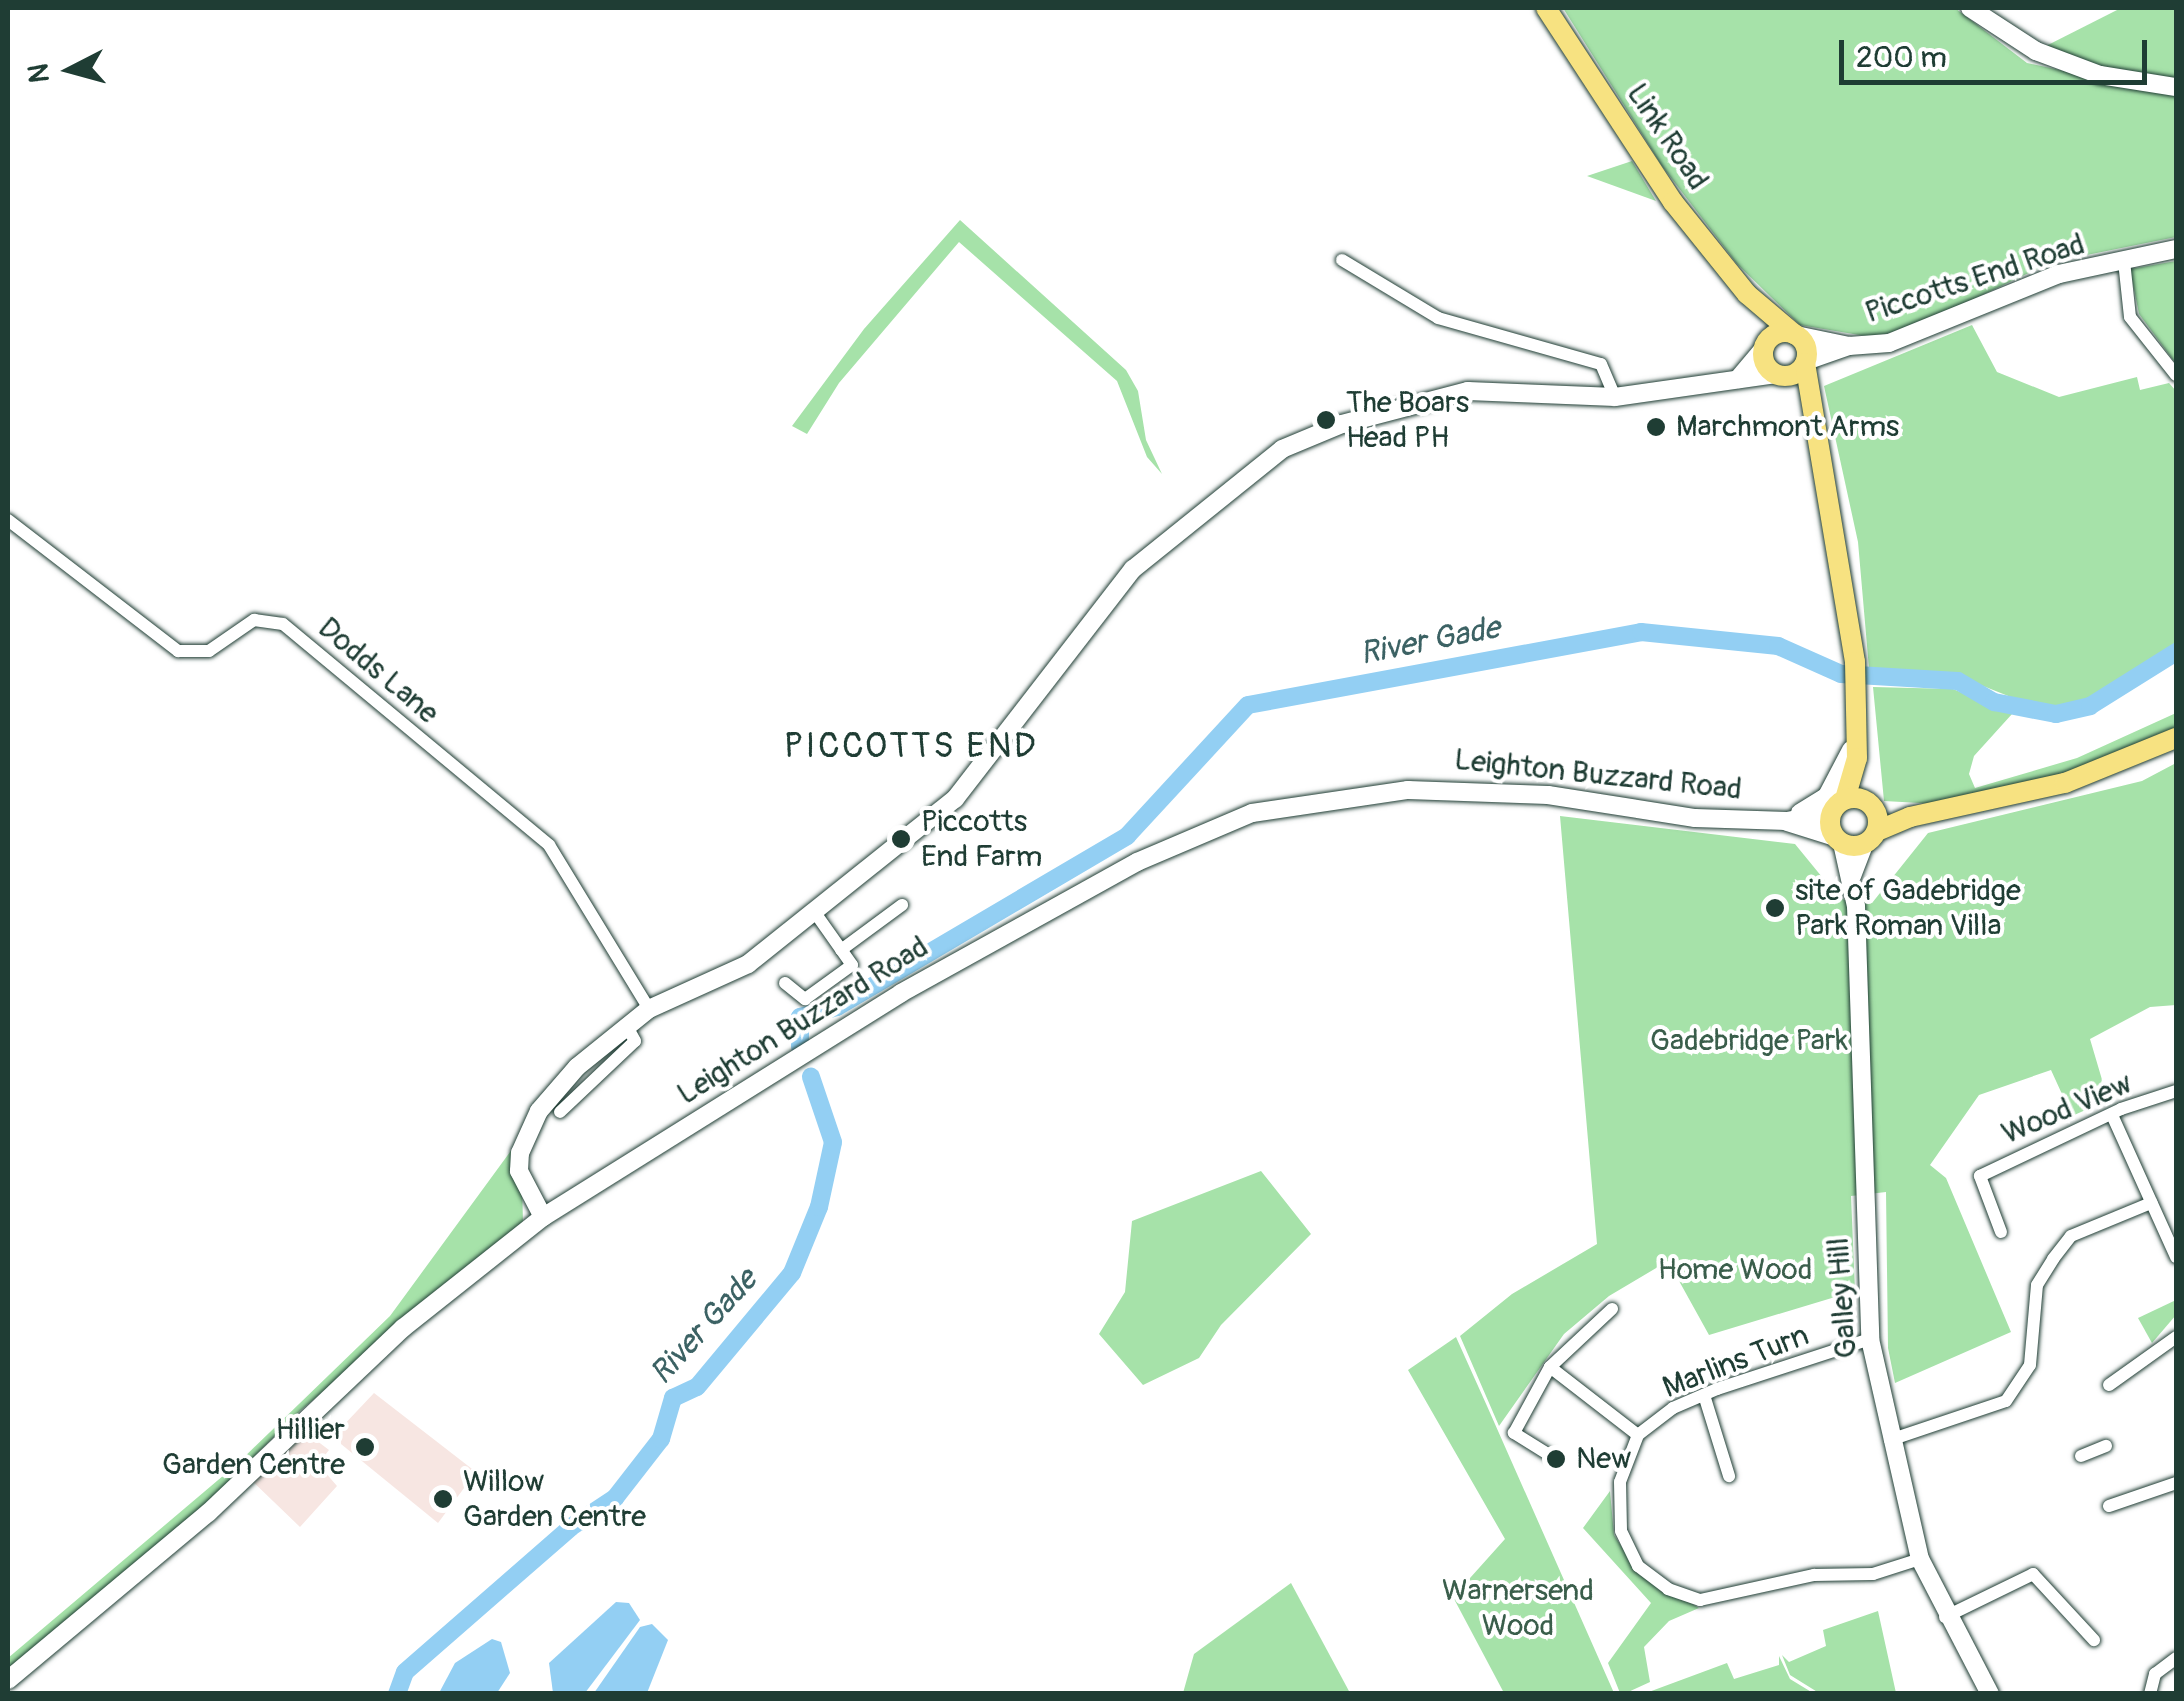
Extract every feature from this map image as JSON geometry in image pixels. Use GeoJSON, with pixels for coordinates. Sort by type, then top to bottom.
{"type":"FeatureCollection","features":[{"type":"Feature","properties":{"kind":"main road","name":"Link Road"},"geometry":{"type":"LineString","coordinates":[[1546,8],[1672,202],[1747,294],[1795,334],[1806,362],[1846,576],[1858,700],[1857,758],[1839,805]]}},
{"type":"Feature","properties":{"kind":"main road","name":"Link Road"},"geometry":{"type":"LineString","coordinates":[[1747,294],[1764,347],[1765,364],[1777,374],[1815,426]]}},
{"type":"Feature","properties":{"kind":"main road"},"geometry":{"type":"LineString","coordinates":[[1764,347],[1776,334],[1795,334]]}},
{"type":"Feature","properties":{"kind":"main road"},"geometry":{"type":"LineString","coordinates":[[1777,374],[1794,374],[1806,362]]}},
{"type":"Feature","properties":{"kind":"main road"},"geometry":{"type":"LineString","coordinates":[[1910,817],[1872,806],[1839,805],[1838,840],[1871,838],[1910,817],[2065,783],[2176,738]]}},
{"type":"Feature","properties":{"kind":"main road","name":"Link Road"},"geometry":{"type":"LineString","coordinates":[[1857,758],[1872,806],[1871,838]]}},
{"type":"Feature","properties":{"kind":"street"},"geometry":{"type":"LineString","coordinates":[[1970,8],[2036,51],[2100,75],[2176,88]]}},
{"type":"Feature","properties":{"kind":"street","name":"Piccotts End Road"},"geometry":{"type":"LineString","coordinates":[[1806,362],[1849,346],[1889,343],[2059,274],[2176,249]]}},
{"type":"Feature","properties":{"kind":"street"},"geometry":{"type":"LineString","coordinates":[[1342,260],[1438,318],[1601,364],[1616,396]]}},
{"type":"Feature","properties":{"kind":"street"},"geometry":{"type":"LineString","coordinates":[[2124,261],[2130,316],[2176,374]]}},
{"type":"Feature","properties":{"kind":"street","name":"Piccotts End Road"},"geometry":{"type":"LineString","coordinates":[[1795,334],[1849,346]]}},
{"type":"Feature","properties":{"kind":"street"},"geometry":{"type":"LineString","coordinates":[[1738,379],[1764,347]]}},
{"type":"Feature","properties":{"kind":"street"},"geometry":{"type":"LineString","coordinates":[[543,1217],[519,1171],[524,1137],[577,1068],[626,1025],[650,1010],[748,964],[816,914],[954,799],[1133,568],[1282,449],[1342,424],[1468,392],[1616,396],[1777,374]]}},
{"type":"Feature","properties":{"kind":"street","name":"Dodds Lane"},"geometry":{"type":"LineString","coordinates":[[8,520],[178,651],[209,651],[254,620],[283,624],[549,844],[650,1010]]}},
{"type":"Feature","properties":{"kind":"street"},"geometry":{"type":"LineString","coordinates":[[1786,822],[1827,796],[1858,732]]}},
{"type":"Feature","properties":{"kind":"street","name":"Leighton Buzzard Road"},"geometry":{"type":"LineString","coordinates":[[8,1680],[208,1513],[403,1328],[543,1217],[902,993],[1137,862],[1252,813],[1330,797],[1458,788],[1695,818],[1786,822],[1838,840]]}},
{"type":"Feature","properties":{"kind":"street","name":"Leighton Buzzard Road"},"geometry":{"type":"LineString","coordinates":[[1786,822],[1839,805]]}},
{"type":"Feature","properties":{"kind":"street","name":"Galley Hill"},"geometry":{"type":"LineString","coordinates":[[1852,876],[1871,838]]}},
{"type":"Feature","properties":{"kind":"street","name":"Galley Hill"},"geometry":{"type":"LineString","coordinates":[[1838,840],[1852,876],[1870,1339],[1920,1559],[1945,1618],[1990,1694]]}},
{"type":"Feature","properties":{"kind":"street"},"geometry":{"type":"LineString","coordinates":[[842,950],[902,905]]}},
{"type":"Feature","properties":{"kind":"street"},"geometry":{"type":"LineString","coordinates":[[785,983],[805,999],[852,965],[816,914]]}},
{"type":"Feature","properties":{"kind":"street"},"geometry":{"type":"LineString","coordinates":[[560,1112],[635,1041],[626,1025]]}},
{"type":"Feature","properties":{"kind":"street","name":"Wood View"},"geometry":{"type":"LineString","coordinates":[[2002,1232],[1980,1176],[2112,1115],[2176,1091]]}},
{"type":"Feature","properties":{"kind":"street"},"geometry":{"type":"LineString","coordinates":[[2112,1115],[2176,1257]]}},
{"type":"Feature","properties":{"kind":"street"},"geometry":{"type":"LineString","coordinates":[[1890,1440],[2006,1401],[2030,1365],[2037,1284],[2052,1258],[2071,1236],[2151,1204]]}},
{"type":"Feature","properties":{"kind":"street"},"geometry":{"type":"LineString","coordinates":[[1551,1456],[1514,1434],[1550,1366],[1612,1309]]}},
{"type":"Feature","properties":{"kind":"street"},"geometry":{"type":"LineString","coordinates":[[2110,1385],[2176,1337]]}},
{"type":"Feature","properties":{"kind":"street","name":"Marlins Turn"},"geometry":{"type":"LineString","coordinates":[[1870,1339],[1704,1395],[1673,1408],[1638,1435],[1620,1482],[1622,1531],[1638,1566],[1668,1589],[1700,1600],[1814,1575],[1874,1574],[1920,1559]]}},
{"type":"Feature","properties":{"kind":"street"},"geometry":{"type":"LineString","coordinates":[[1550,1366],[1638,1435]]}},
{"type":"Feature","properties":{"kind":"street"},"geometry":{"type":"LineString","coordinates":[[1704,1395],[1729,1476]]}},
{"type":"Feature","properties":{"kind":"street"},"geometry":{"type":"LineString","coordinates":[[2082,1456],[2106,1446]]}},
{"type":"Feature","properties":{"kind":"street"},"geometry":{"type":"LineString","coordinates":[[2109,1506],[2176,1484]]}},
{"type":"Feature","properties":{"kind":"street"},"geometry":{"type":"LineString","coordinates":[[1945,1618],[2033,1574],[2094,1640]]}},
{"type":"Feature","properties":{"kind":"street"},"geometry":{"type":"LineString","coordinates":[[2150,1694],[2155,1674],[2176,1658]]}},
{"type":"Feature","properties":{"kind":"shaded area","name":"Hillier Garden Centre"},"geometry":{"type":"Polygon","coordinates":[[[374,1393],[476,1472],[438,1523],[341,1444],[340,1429],[374,1393]]]}},
{"type":"Feature","properties":{"kind":"shaded area"},"geometry":{"type":"Polygon","coordinates":[[[304,1431],[329,1450],[318,1464],[337,1486],[300,1527],[248,1477],[304,1431]]]}},
{"type":"Feature","properties":{"kind":"green space"},"geometry":{"type":"Polygon","coordinates":[[[1563,8],[1955,8],[2027,63],[2176,95],[2176,237],[2052,262],[1913,328],[1871,337],[1800,325],[1737,264],[1662,166],[1563,8]]]}},
{"type":"Feature","properties":{"kind":"green space"},"geometry":{"type":"Polygon","coordinates":[[[2121,8],[2176,8],[2176,87],[2036,51],[2121,8]]]}},
{"type":"Feature","properties":{"kind":"green space"},"geometry":{"type":"Polygon","coordinates":[[[1632,161],[1656,201],[1587,176],[1632,161]]]}},
{"type":"Feature","properties":{"kind":"green space"},"geometry":{"type":"Polygon","coordinates":[[[960,220],[1126,370],[1138,391],[1146,440],[1162,474],[1147,457],[1117,381],[959,242],[839,383],[807,434],[792,426],[864,329],[960,220]]]}},
{"type":"Feature","properties":{"kind":"green space"},"geometry":{"type":"Polygon","coordinates":[[[2176,261],[2176,364],[2139,314],[2130,269],[2176,261]]]}},
{"type":"Feature","properties":{"kind":"green space"},"geometry":{"type":"Polygon","coordinates":[[[1972,325],[1997,372],[2059,397],[2137,377],[2140,390],[2169,383],[2176,391],[2176,650],[2079,706],[2036,707],[1953,674],[1870,674],[1870,680],[1858,542],[1824,386],[1972,325]]]}},
{"type":"Feature","properties":{"kind":"green space"},"geometry":{"type":"Polygon","coordinates":[[[1873,687],[1953,689],[2012,714],[1974,756],[1969,774],[1975,788],[2077,758],[2176,713],[2176,730],[2115,757],[1999,792],[1938,804],[1884,801],[1873,687]]]}},
{"type":"Feature","properties":{"kind":"green space","name":"Gadebridge Park"},"geometry":{"type":"Polygon","coordinates":[[[2176,763],[2176,1005],[2150,1007],[2090,1039],[2108,1100],[2072,1116],[2051,1070],[1979,1095],[1930,1165],[1946,1178],[2011,1332],[1895,1383],[1888,1348],[1886,1192],[1851,1196],[1855,1291],[1709,1335],[1668,1261],[1609,1296],[1564,1334],[1499,1426],[1460,1336],[1512,1294],[1597,1244],[1560,816],[1795,844],[1840,899],[1872,903],[1928,833],[2142,781],[2176,763]]]}},
{"type":"Feature","properties":{"kind":"green space"},"geometry":{"type":"Polygon","coordinates":[[[521,1137],[523,1224],[301,1410],[185,1525],[8,1674],[8,1658],[237,1464],[390,1316],[521,1137]]]}},
{"type":"Feature","properties":{"kind":"green space"},"geometry":{"type":"Polygon","coordinates":[[[1261,1171],[1311,1234],[1221,1325],[1199,1358],[1143,1385],[1099,1334],[1125,1292],[1132,1221],[1261,1171]]]}},
{"type":"Feature","properties":{"kind":"green space"},"geometry":{"type":"Polygon","coordinates":[[[2176,1300],[2176,1315],[2152,1343],[2138,1318],[2176,1300]]]}},
{"type":"Feature","properties":{"kind":"green space","name":"Warnersend Wood"},"geometry":{"type":"Polygon","coordinates":[[[1456,1337],[1614,1693],[1504,1693],[1453,1597],[1505,1539],[1408,1370],[1456,1337]]]}},
{"type":"Feature","properties":{"kind":"green space"},"geometry":{"type":"Polygon","coordinates":[[[1610,1491],[1614,1535],[1638,1572],[1699,1608],[1669,1621],[1644,1647],[1650,1682],[1626,1693],[1620,1693],[1608,1663],[1651,1603],[1583,1528],[1610,1491]]]}},
{"type":"Feature","properties":{"kind":"green space"},"geometry":{"type":"Polygon","coordinates":[[[1291,1583],[1350,1693],[1183,1693],[1194,1654],[1291,1583]]]}},
{"type":"Feature","properties":{"kind":"green space"},"geometry":{"type":"Polygon","coordinates":[[[1878,1611],[1896,1693],[1819,1693],[1790,1675],[1782,1655],[1789,1662],[1826,1646],[1823,1630],[1878,1611]]]}},
{"type":"Feature","properties":{"kind":"green space"},"geometry":{"type":"Polygon","coordinates":[[[1779,1656],[1790,1679],[1813,1693],[1646,1693],[1727,1663],[1734,1679],[1779,1665],[1779,1656]]]}},
{"type":"Feature","properties":{"kind":"water"},"geometry":{"type":"Polygon","coordinates":[[[616,1602],[629,1603],[640,1620],[585,1693],[553,1693],[549,1663],[616,1602]]]}},
{"type":"Feature","properties":{"kind":"water"},"geometry":{"type":"Polygon","coordinates":[[[652,1624],[668,1640],[647,1693],[594,1693],[640,1627],[652,1624]]]}},
{"type":"Feature","properties":{"kind":"water"},"geometry":{"type":"Polygon","coordinates":[[[492,1639],[501,1642],[510,1673],[497,1693],[439,1693],[455,1663],[492,1639]]]}},
{"type":"Feature","properties":{"kind":"waterway","name":"River Gade"},"geometry":{"type":"LineString","coordinates":[[800,1047],[800,1017],[837,1007],[1127,836],[1248,705],[1641,632],[1778,646],[1841,674],[1958,681],[1994,702],[2056,714],[2090,706],[2176,652]]}},
{"type":"Feature","properties":{"kind":"waterway","name":"River Gade"},"geometry":{"type":"LineString","coordinates":[[397,1694],[405,1672],[571,1527],[615,1498],[661,1439],[673,1398],[697,1387],[792,1273],[819,1207],[833,1142],[811,1077]]}},
{"type":"Feature","properties":{"kind":"place","name":"The Boars Head PH"},"geometry":{"type":"Point","coordinates":[1326,420]}},
{"type":"Feature","properties":{"kind":"place","name":"Marchmont Arms"},"geometry":{"type":"Point","coordinates":[1656,427]}},
{"type":"Feature","properties":{"kind":"place","name":"Piccotts End Farm"},"geometry":{"type":"Point","coordinates":[901,839]}},
{"type":"Feature","properties":{"kind":"place","name":"site of Gadebridge Park Roman Villa"},"geometry":{"type":"Point","coordinates":[1775,908]}},
{"type":"Feature","properties":{"kind":"place","name":"Hillier Garden Centre"},"geometry":{"type":"Point","coordinates":[365,1447]}},
{"type":"Feature","properties":{"kind":"place","name":"New"},"geometry":{"type":"Point","coordinates":[1556,1459]}},
{"type":"Feature","properties":{"kind":"place","name":"Willow Garden Centre"},"geometry":{"type":"Point","coordinates":[443,1499]}},
{"type":"Feature","properties":{"kind":"district","name":"PICCOTTS END"},"geometry":{"type":"Point","coordinates":[911,746]}},
{"type":"Feature","properties":{"kind":"park label","name":"Home Wood"},"geometry":{"type":"Point","coordinates":[1735,1270]}}]}
